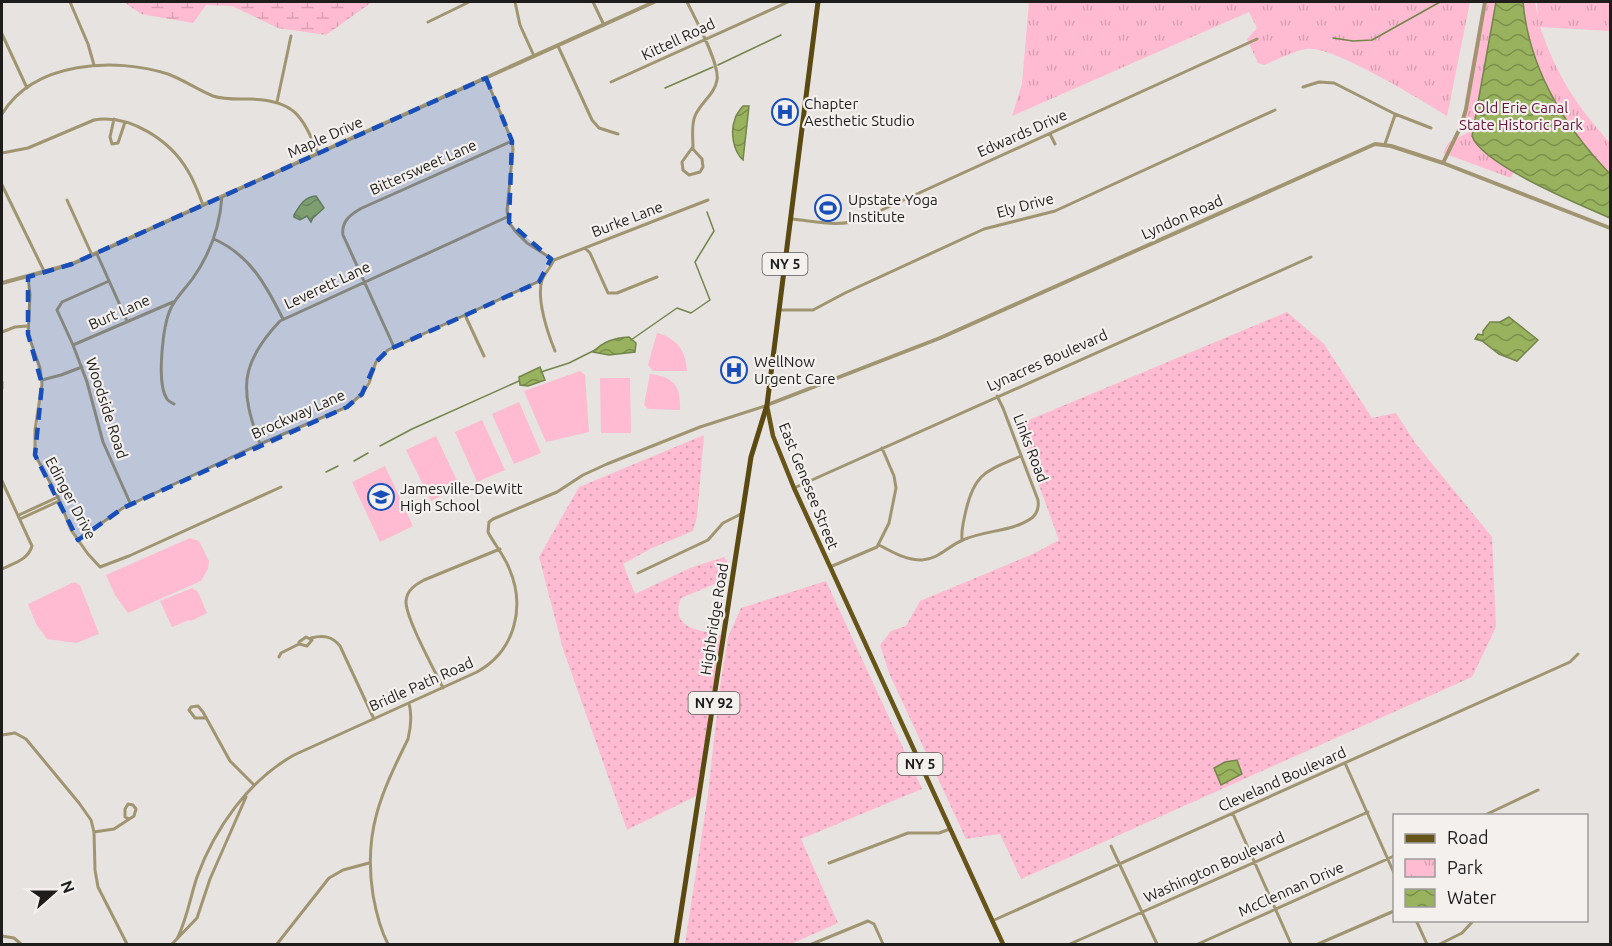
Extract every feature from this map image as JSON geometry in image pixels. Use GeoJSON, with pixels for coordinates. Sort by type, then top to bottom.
{"type":"FeatureCollection","features":[{"type":"Feature","properties":{"kind":"highway","name":"East Genesee Street"},"geometry":{"type":"LineString","coordinates":[[767,405],[818,2]]}},
{"type":"Feature","properties":{"kind":"highway","name":"Highbridge Road"},"geometry":{"type":"LineString","coordinates":[[676,945],[751,457],[767,405]]}},
{"type":"Feature","properties":{"kind":"main road","name":"East Genesee Street"},"geometry":{"type":"LineString","coordinates":[[767,405],[773,436],[794,488],[1003,945]]}},
{"type":"Feature","properties":{"kind":"street"},"geometry":{"type":"LineString","coordinates":[[70,2],[94,65]]}},
{"type":"Feature","properties":{"kind":"street"},"geometry":{"type":"LineString","coordinates":[[428,22],[469,2]]}},
{"type":"Feature","properties":{"kind":"street"},"geometry":{"type":"LineString","coordinates":[[515,2],[520,26],[534,56]]}},
{"type":"Feature","properties":{"kind":"street"},"geometry":{"type":"LineString","coordinates":[[593,2],[604,25]]}},
{"type":"Feature","properties":{"kind":"street","name":"Maple Drive"},"geometry":{"type":"LineString","coordinates":[[2,283],[45,273],[95,254],[654,2]]}},
{"type":"Feature","properties":{"kind":"street"},"geometry":{"type":"LineString","coordinates":[[687,2],[716,66],[717,81],[695,114],[693,148],[681,165],[685,173],[689,175],[700,172],[703,167],[702,159],[693,148]]}},
{"type":"Feature","properties":{"kind":"street","name":"Kittell Road"},"geometry":{"type":"LineString","coordinates":[[611,82],[788,2]]}},
{"type":"Feature","properties":{"kind":"street"},"geometry":{"type":"LineString","coordinates":[[1443,163],[1461,126],[1466,109],[1485,2]]}},
{"type":"Feature","properties":{"kind":"street"},"geometry":{"type":"LineString","coordinates":[[2,34],[27,88]]}},
{"type":"Feature","properties":{"kind":"street"},"geometry":{"type":"LineString","coordinates":[[278,102],[291,36]]}},
{"type":"Feature","properties":{"kind":"street","name":"Edwards Drive"},"geometry":{"type":"LineString","coordinates":[[791,219],[837,225],[853,223],[1257,39]]}},
{"type":"Feature","properties":{"kind":"street"},"geometry":{"type":"LineString","coordinates":[[557,45],[592,120],[599,128],[618,134]]}},
{"type":"Feature","properties":{"kind":"street"},"geometry":{"type":"LineString","coordinates":[[2,112],[27,88],[68,69],[118,64],[152,69],[216,96],[278,102],[298,113],[318,153]]}},
{"type":"Feature","properties":{"kind":"street"},"geometry":{"type":"LineString","coordinates":[[486,78],[512,141],[507,217],[512,228],[521,237],[554,260],[542,280],[543,315],[555,351]]}},
{"type":"Feature","properties":{"kind":"street"},"geometry":{"type":"LineString","coordinates":[[1303,87],[1319,82],[1334,83],[1395,114],[1431,128]]}},
{"type":"Feature","properties":{"kind":"street","name":"Ely Drive"},"geometry":{"type":"LineString","coordinates":[[779,310],[806,311],[821,307],[845,293],[984,229],[1055,211],[1275,110]]}},
{"type":"Feature","properties":{"kind":"street"},"geometry":{"type":"LineString","coordinates":[[1395,114],[1385,144],[1443,163],[1611,228]]}},
{"type":"Feature","properties":{"kind":"street"},"geometry":{"type":"LineString","coordinates":[[114,119],[110,137],[112,144],[118,142],[125,121]]}},
{"type":"Feature","properties":{"kind":"street"},"geometry":{"type":"LineString","coordinates":[[2,153],[28,148],[94,120],[125,121],[160,140],[172,151],[189,172],[203,205]]}},
{"type":"Feature","properties":{"kind":"street"},"geometry":{"type":"LineString","coordinates":[[1050,134],[1055,144]]}},
{"type":"Feature","properties":{"kind":"street","name":"Bittersweet Lane"},"geometry":{"type":"LineString","coordinates":[[364,281],[343,236],[342,229],[346,219],[352,213],[512,141]]}},
{"type":"Feature","properties":{"kind":"street","name":"Lyndon Road"},"geometry":{"type":"LineString","coordinates":[[767,405],[940,338],[1366,147],[1385,144]]}},
{"type":"Feature","properties":{"kind":"street"},"geometry":{"type":"LineString","coordinates":[[2,185],[45,273]]}},
{"type":"Feature","properties":{"kind":"street"},"geometry":{"type":"LineString","coordinates":[[174,404],[169,401],[163,391],[162,373],[168,316],[174,302],[194,277],[214,239],[222,196]]}},
{"type":"Feature","properties":{"kind":"street"},"geometry":{"type":"LineString","coordinates":[[67,200],[127,321]]}},
{"type":"Feature","properties":{"kind":"street","name":"Burke Lane"},"geometry":{"type":"LineString","coordinates":[[554,260],[708,200]]}},
{"type":"Feature","properties":{"kind":"street","name":"Leverett Lane"},"geometry":{"type":"LineString","coordinates":[[260,444],[248,408],[246,391],[248,374],[262,342],[283,319],[507,217]]}},
{"type":"Feature","properties":{"kind":"street"},"geometry":{"type":"LineString","coordinates":[[214,239],[231,247],[249,263],[268,290],[283,319]]}},
{"type":"Feature","properties":{"kind":"street"},"geometry":{"type":"LineString","coordinates":[[585,248],[590,253],[608,293],[617,292],[657,277]]}},
{"type":"Feature","properties":{"kind":"street","name":"Lynacres Boulevard"},"geometry":{"type":"LineString","coordinates":[[794,488],[1311,257]]}},
{"type":"Feature","properties":{"kind":"street","name":"Edinger Drive"},"geometry":{"type":"LineString","coordinates":[[28,277],[29,342],[42,380],[34,451],[68,524],[100,567],[281,486]]}},
{"type":"Feature","properties":{"kind":"street","name":"Brockway Lane"},"geometry":{"type":"LineString","coordinates":[[78,540],[111,516],[131,505],[355,402],[367,386],[376,362],[382,354],[394,346],[542,280]]}},
{"type":"Feature","properties":{"kind":"street","name":"Woodside Road"},"geometry":{"type":"LineString","coordinates":[[109,281],[58,305],[57,310],[82,368],[103,442],[131,505]]}},
{"type":"Feature","properties":{"kind":"street"},"geometry":{"type":"LineString","coordinates":[[364,281],[394,346]]}},
{"type":"Feature","properties":{"kind":"street","name":"Burt Lane"},"geometry":{"type":"LineString","coordinates":[[73,345],[174,302]]}},
{"type":"Feature","properties":{"kind":"street"},"geometry":{"type":"LineString","coordinates":[[465,315],[484,356]]}},
{"type":"Feature","properties":{"kind":"street"},"geometry":{"type":"LineString","coordinates":[[2,332],[15,327],[27,326]]}},
{"type":"Feature","properties":{"kind":"street"},"geometry":{"type":"LineString","coordinates":[[42,380],[82,368]]}},
{"type":"Feature","properties":{"kind":"street"},"geometry":{"type":"LineString","coordinates":[[2,382],[2,388]]}},
{"type":"Feature","properties":{"kind":"street","name":"Links Road"},"geometry":{"type":"LineString","coordinates":[[962,540],[1020,524],[1030,519],[1038,510],[1038,500],[997,396]]}},
{"type":"Feature","properties":{"kind":"street","name":"Bridle Path Road"},"geometry":{"type":"LineString","coordinates":[[177,939],[183,928],[203,864],[225,823],[254,785],[294,755],[488,666],[501,653],[511,634],[517,610],[517,591],[500,549],[488,532],[489,522],[568,487],[583,475],[607,464],[700,427],[767,405]]}},
{"type":"Feature","properties":{"kind":"street"},"geometry":{"type":"LineString","coordinates":[[830,567],[879,545],[892,511],[896,488],[894,476],[882,448]]}},
{"type":"Feature","properties":{"kind":"street"},"geometry":{"type":"LineString","coordinates":[[879,545],[909,558],[924,560],[942,554],[962,540],[962,528],[974,484],[989,470],[1021,456]]}},
{"type":"Feature","properties":{"kind":"street"},"geometry":{"type":"LineString","coordinates":[[2,481],[31,542],[31,549],[25,558],[2,569]]}},
{"type":"Feature","properties":{"kind":"street"},"geometry":{"type":"LineString","coordinates":[[20,517],[58,499]]}},
{"type":"Feature","properties":{"kind":"street"},"geometry":{"type":"LineString","coordinates":[[638,573],[708,540],[723,523],[742,514]]}},
{"type":"Feature","properties":{"kind":"street"},"geometry":{"type":"LineString","coordinates":[[443,688],[410,617],[406,603],[407,597],[412,587],[424,580],[500,549]]}},
{"type":"Feature","properties":{"kind":"street"},"geometry":{"type":"LineString","coordinates":[[279,657],[280,653],[299,644],[308,636],[332,638],[340,646],[374,719]]}},
{"type":"Feature","properties":{"kind":"street"},"geometry":{"type":"LineString","coordinates":[[299,644],[307,646],[312,642],[311,638]]}},
{"type":"Feature","properties":{"kind":"street","name":"Cleveland Boulevard"},"geometry":{"type":"LineString","coordinates":[[992,921],[1570,662],[1578,654]]}},
{"type":"Feature","properties":{"kind":"street"},"geometry":{"type":"LineString","coordinates":[[388,945],[375,909],[369,863],[371,837],[382,794],[408,739],[411,714],[409,703]]}},
{"type":"Feature","properties":{"kind":"street"},"geometry":{"type":"LineString","coordinates":[[206,718],[195,718],[189,710],[191,707],[198,706],[206,718],[230,761],[254,785]]}},
{"type":"Feature","properties":{"kind":"street"},"geometry":{"type":"LineString","coordinates":[[2,735],[10,733],[20,735],[33,745],[86,811],[94,832],[98,887],[127,945]]}},
{"type":"Feature","properties":{"kind":"street"},"geometry":{"type":"LineString","coordinates":[[1346,763],[1393,869]]}},
{"type":"Feature","properties":{"kind":"street"},"geometry":{"type":"LineString","coordinates":[[1487,814],[1538,790]]}},
{"type":"Feature","properties":{"kind":"street","name":"Bridle Path Road"},"geometry":{"type":"LineString","coordinates":[[172,945],[197,918],[210,879],[246,796]]}},
{"type":"Feature","properties":{"kind":"street"},"geometry":{"type":"LineString","coordinates":[[94,832],[114,829],[129,819],[136,814],[135,806],[130,804],[126,806],[124,813],[129,819]]}},
{"type":"Feature","properties":{"kind":"street","name":"Washington Boulevard"},"geometry":{"type":"LineString","coordinates":[[1070,945],[1368,812]]}},
{"type":"Feature","properties":{"kind":"street"},"geometry":{"type":"LineString","coordinates":[[1233,814],[1291,945]]}},
{"type":"Feature","properties":{"kind":"street"},"geometry":{"type":"LineString","coordinates":[[829,863],[908,833],[926,835],[950,829]]}},
{"type":"Feature","properties":{"kind":"street"},"geometry":{"type":"LineString","coordinates":[[1111,846],[1156,945]]}},
{"type":"Feature","properties":{"kind":"street","name":"McClennan Drive"},"geometry":{"type":"LineString","coordinates":[[1198,945],[1393,857]]}},
{"type":"Feature","properties":{"kind":"street"},"geometry":{"type":"LineString","coordinates":[[277,945],[329,878],[343,870],[369,863]]}},
{"type":"Feature","properties":{"kind":"street"},"geometry":{"type":"LineString","coordinates":[[1318,945],[1393,911]]}},
{"type":"Feature","properties":{"kind":"street"},"geometry":{"type":"LineString","coordinates":[[812,945],[868,921],[874,924],[883,945]]}},
{"type":"Feature","properties":{"kind":"street"},"geometry":{"type":"LineString","coordinates":[[1416,922],[1427,945]]}},
{"type":"Feature","properties":{"kind":"street"},"geometry":{"type":"LineString","coordinates":[[1440,945],[1462,933],[1473,922]]}},
{"type":"Feature","properties":{"kind":"street"},"geometry":{"type":"LineString","coordinates":[[2,936],[14,938],[21,945]]}},
{"type":"Feature","properties":{"kind":"highlighted area"},"geometry":{"type":"Polygon","coordinates":[[[486,78],[512,141],[509,222],[551,259],[539,282],[388,350],[376,362],[362,394],[347,407],[123,508],[78,540],[35,455],[42,384],[28,334],[28,277],[72,264],[486,78]]]}},
{"type":"Feature","properties":{"kind":"green space"},"geometry":{"type":"Polygon","coordinates":[[[124,2],[372,2],[326,35],[278,28],[232,6],[206,5],[193,23],[141,14],[124,2]]]}},
{"type":"Feature","properties":{"kind":"green space"},"geometry":{"type":"Polygon","coordinates":[[[1029,2],[1470,2],[1447,116],[1356,64],[1319,50],[1302,50],[1264,65],[1258,63],[1247,39],[1257,28],[1249,12],[1012,116],[1022,84],[1029,2]]]}},
{"type":"Feature","properties":{"kind":"green space","name":"Old Erie Canal State Historic Park"},"geometry":{"type":"Polygon","coordinates":[[[1483,2],[1535,2],[1538,17],[1537,2],[1610,2],[1610,31],[1540,27],[1553,60],[1569,89],[1587,116],[1610,143],[1610,212],[1515,170],[1511,178],[1443,153],[1449,142],[1469,132],[1465,124],[1465,100],[1483,2]]]}},
{"type":"Feature","properties":{"kind":"green space"},"geometry":{"type":"Polygon","coordinates":[[[1287,312],[1324,344],[1372,418],[1396,413],[1416,444],[1492,537],[1496,627],[1472,677],[1021,879],[1000,834],[966,839],[889,673],[880,645],[891,631],[906,626],[920,601],[1033,554],[1059,540],[1017,425],[1287,312]]]}},
{"type":"Feature","properties":{"kind":"green space"},"geometry":{"type":"Polygon","coordinates":[[[657,333],[670,338],[679,346],[685,357],[687,371],[653,371],[648,365],[657,333]]]}},
{"type":"Feature","properties":{"kind":"green space"},"geometry":{"type":"Polygon","coordinates":[[[580,371],[585,375],[589,432],[546,442],[524,391],[580,371]]]}},
{"type":"Feature","properties":{"kind":"green space"},"geometry":{"type":"Polygon","coordinates":[[[650,374],[665,377],[674,384],[679,394],[680,410],[648,409],[644,405],[650,374]]]}},
{"type":"Feature","properties":{"kind":"green space"},"geometry":{"type":"Polygon","coordinates":[[[600,378],[630,378],[631,433],[601,433],[600,378]]]}},
{"type":"Feature","properties":{"kind":"green space"},"geometry":{"type":"Polygon","coordinates":[[[519,402],[541,453],[514,464],[492,414],[519,402]]]}},
{"type":"Feature","properties":{"kind":"green space"},"geometry":{"type":"Polygon","coordinates":[[[482,420],[505,470],[477,482],[455,432],[482,420]]]}},
{"type":"Feature","properties":{"kind":"green space"},"geometry":{"type":"Polygon","coordinates":[[[704,435],[697,517],[693,531],[652,548],[623,564],[635,594],[690,568],[724,557],[727,561],[722,581],[681,598],[678,608],[679,616],[688,626],[721,635],[696,796],[627,830],[563,649],[539,557],[579,487],[704,435]]]}},
{"type":"Feature","properties":{"kind":"green space"},"geometry":{"type":"Polygon","coordinates":[[[436,436],[460,487],[431,501],[406,450],[436,436]]]}},
{"type":"Feature","properties":{"kind":"green space"},"geometry":{"type":"Polygon","coordinates":[[[385,466],[413,526],[380,542],[352,482],[385,466]]]}},
{"type":"Feature","properties":{"kind":"green space"},"geometry":{"type":"Polygon","coordinates":[[[190,538],[199,541],[209,561],[208,569],[201,581],[128,613],[115,595],[106,575],[190,538]]]}},
{"type":"Feature","properties":{"kind":"green space"},"geometry":{"type":"Polygon","coordinates":[[[826,581],[922,789],[801,839],[838,923],[791,944],[685,944],[708,794],[728,637],[741,608],[826,581]]]}},
{"type":"Feature","properties":{"kind":"green space"},"geometry":{"type":"Polygon","coordinates":[[[74,582],[80,585],[99,634],[76,643],[47,639],[36,624],[28,604],[74,582]]]}},
{"type":"Feature","properties":{"kind":"green space"},"geometry":{"type":"Polygon","coordinates":[[[192,588],[198,592],[207,613],[172,627],[160,601],[192,588]]]}},
{"type":"Feature","properties":{"kind":"water","name":"Old Erie Canal State Historic Park"},"geometry":{"type":"Polygon","coordinates":[[[1496,2],[1523,2],[1533,50],[1552,95],[1578,136],[1610,174],[1610,218],[1512,171],[1480,147],[1472,136],[1496,2]]]}},
{"type":"Feature","properties":{"kind":"water"},"geometry":{"type":"Polygon","coordinates":[[[743,106],[749,106],[743,160],[735,146],[733,124],[743,106]]]}},
{"type":"Feature","properties":{"kind":"water"},"geometry":{"type":"Polygon","coordinates":[[[316,196],[324,208],[311,222],[307,216],[300,220],[294,217],[303,202],[316,196]]]}},
{"type":"Feature","properties":{"kind":"water"},"geometry":{"type":"Polygon","coordinates":[[[1509,317],[1538,340],[1517,361],[1499,354],[1482,341],[1475,339],[1478,334],[1483,335],[1483,331],[1490,322],[1500,322],[1509,317]]]}},
{"type":"Feature","properties":{"kind":"water"},"geometry":{"type":"Polygon","coordinates":[[[629,337],[636,343],[635,352],[609,355],[593,352],[610,341],[629,337]]]}},
{"type":"Feature","properties":{"kind":"water"},"geometry":{"type":"Polygon","coordinates":[[[540,367],[545,380],[528,386],[520,385],[519,377],[540,367]]]}},
{"type":"Feature","properties":{"kind":"water"},"geometry":{"type":"Polygon","coordinates":[[[1237,760],[1242,774],[1221,785],[1214,768],[1225,762],[1237,760]]]}},
{"type":"Feature","properties":{"kind":"waterway"},"geometry":{"type":"LineString","coordinates":[[1333,38],[1353,41],[1372,40],[1440,2]]}},
{"type":"Feature","properties":{"kind":"waterway"},"geometry":{"type":"LineString","coordinates":[[718,65],[781,35]]}},
{"type":"Feature","properties":{"kind":"waterway"},"geometry":{"type":"LineString","coordinates":[[665,88],[713,67]]}},
{"type":"Feature","properties":{"kind":"waterway"},"geometry":{"type":"LineString","coordinates":[[631,340],[677,308],[691,313],[710,300],[695,262],[714,231],[707,212]]}},
{"type":"Feature","properties":{"kind":"waterway"},"geometry":{"type":"LineString","coordinates":[[541,372],[569,363],[597,349]]}},
{"type":"Feature","properties":{"kind":"waterway"},"geometry":{"type":"LineString","coordinates":[[380,446],[412,429],[519,381]]}},
{"type":"Feature","properties":{"kind":"waterway"},"geometry":{"type":"LineString","coordinates":[[354,461],[368,453]]}},
{"type":"Feature","properties":{"kind":"waterway"},"geometry":{"type":"LineString","coordinates":[[326,472],[338,466]]}},
{"type":"Feature","properties":{"kind":"place","name":"Chapter Aesthetic Studio"},"geometry":{"type":"Point","coordinates":[785,112]}},
{"type":"Feature","properties":{"kind":"place","name":"Upstate Yoga Institute"},"geometry":{"type":"Point","coordinates":[828,208]}},
{"type":"Feature","properties":{"kind":"place","name":"WellNow Urgent Care"},"geometry":{"type":"Point","coordinates":[734,370]}},
{"type":"Feature","properties":{"kind":"place","name":"Jamesville-DeWitt High School"},"geometry":{"type":"Point","coordinates":[381,497]}}]}
